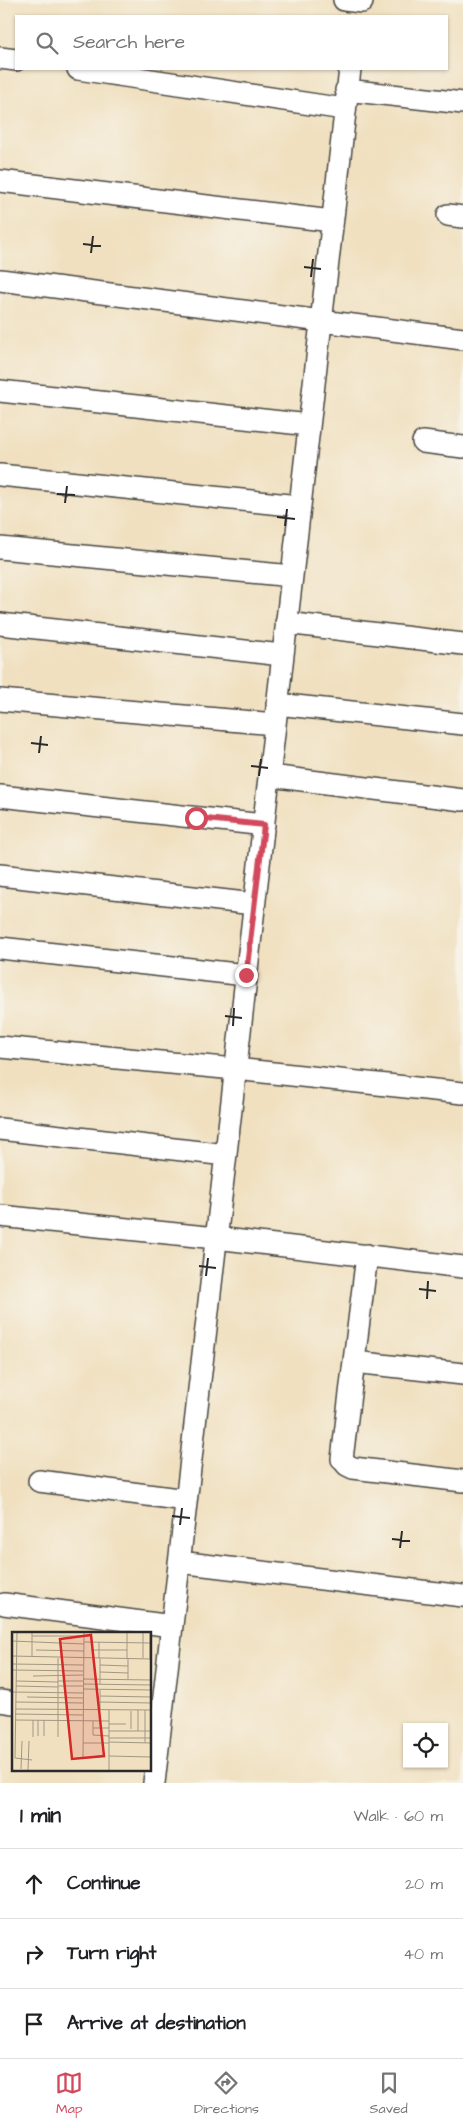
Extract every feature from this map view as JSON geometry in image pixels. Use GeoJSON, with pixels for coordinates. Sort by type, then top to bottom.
{"type":"FeatureCollection","features":[{"type":"Feature","properties":{"kind":"street"},"geometry":{"type":"LineString","coordinates":[[0,58],[15,60]]}},
{"type":"Feature","properties":{"kind":"street"},"geometry":{"type":"LineString","coordinates":[[87,70],[345,100],[463,103]]}},
{"type":"Feature","properties":{"kind":"street"},"geometry":{"type":"LineString","coordinates":[[154,1783],[156,1719],[172,1626],[180,1562],[350,70]]}},
{"type":"Feature","properties":{"kind":"street"},"geometry":{"type":"LineString","coordinates":[[0,181],[332,221]]}},
{"type":"Feature","properties":{"kind":"street"},"geometry":{"type":"LineString","coordinates":[[0,280],[463,339]]}},
{"type":"Feature","properties":{"kind":"street"},"geometry":{"type":"LineString","coordinates":[[0,391],[309,425]]}},
{"type":"Feature","properties":{"kind":"street"},"geometry":{"type":"LineString","coordinates":[[423,442],[463,447]]}},
{"type":"Feature","properties":{"kind":"street"},"geometry":{"type":"LineString","coordinates":[[0,475],[299,506]]}},
{"type":"Feature","properties":{"kind":"street"},"geometry":{"type":"LineString","coordinates":[[0,548],[292,576]]}},
{"type":"Feature","properties":{"kind":"street"},"geometry":{"type":"LineString","coordinates":[[286,623],[463,644]]}},
{"type":"Feature","properties":{"kind":"street"},"geometry":{"type":"LineString","coordinates":[[0,624],[282,655]]}},
{"type":"Feature","properties":{"kind":"street"},"geometry":{"type":"LineString","coordinates":[[0,700],[463,724]]}},
{"type":"Feature","properties":{"kind":"street"},"geometry":{"type":"LineString","coordinates":[[270,776],[463,800]]}},
{"type":"Feature","properties":{"kind":"street"},"geometry":{"type":"LineString","coordinates":[[0,796],[264,825]]}},
{"type":"Feature","properties":{"kind":"street"},"geometry":{"type":"LineString","coordinates":[[0,875],[254,904]]}},
{"type":"Feature","properties":{"kind":"street"},"geometry":{"type":"LineString","coordinates":[[0,948],[246,975]]}},
{"type":"Feature","properties":{"kind":"street"},"geometry":{"type":"LineString","coordinates":[[0,1047],[235,1069],[463,1094]]}},
{"type":"Feature","properties":{"kind":"street"},"geometry":{"type":"LineString","coordinates":[[0,1129],[226,1155]]}},
{"type":"Feature","properties":{"kind":"street"},"geometry":{"type":"LineString","coordinates":[[0,1216],[216,1238],[463,1267]]}},
{"type":"Feature","properties":{"kind":"street"},"geometry":{"type":"LineString","coordinates":[[367,1255],[342,1458],[344,1463],[353,1468],[463,1481]]}},
{"type":"Feature","properties":{"kind":"street"},"geometry":{"type":"LineString","coordinates":[[354,1362],[463,1374]]}},
{"type":"Feature","properties":{"kind":"street"},"geometry":{"type":"LineString","coordinates":[[38,1481],[186,1500]]}},
{"type":"Feature","properties":{"kind":"street"},"geometry":{"type":"LineString","coordinates":[[180,1562],[463,1596]]}},
{"type":"Feature","properties":{"kind":"street"},"geometry":{"type":"LineString","coordinates":[[4,1604],[172,1626]]}},
{"type":"Feature","properties":{"kind":"route"},"geometry":{"type":"LineString","coordinates":[[196,818],[264,825],[246,975]]}}]}
